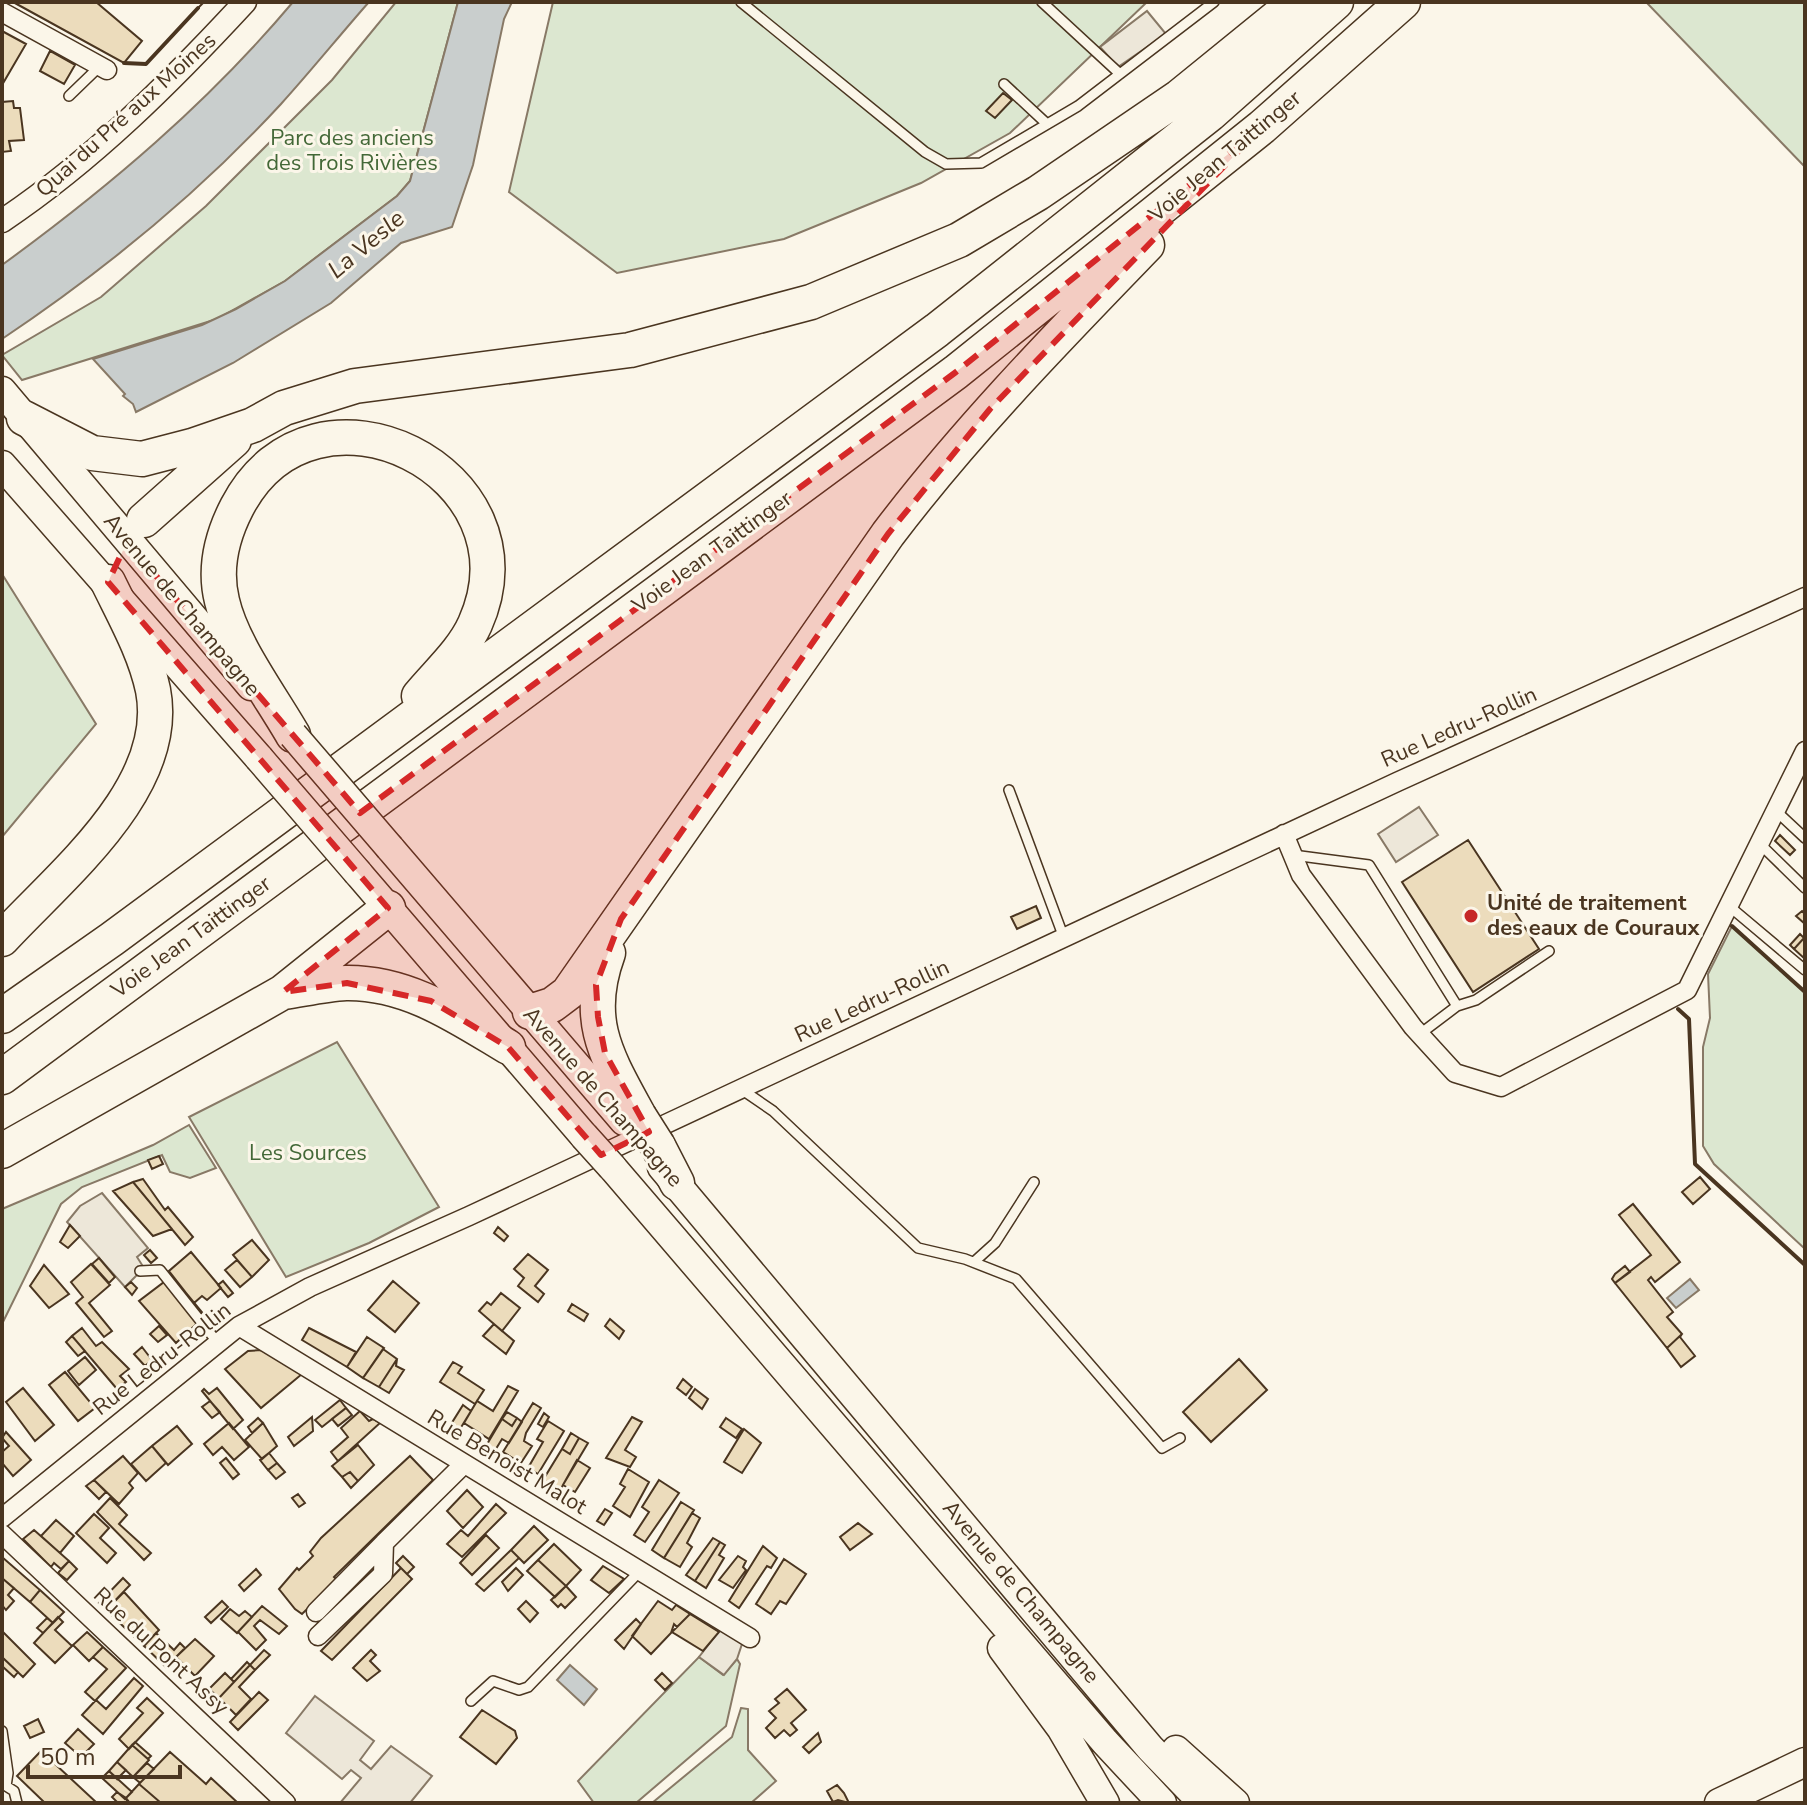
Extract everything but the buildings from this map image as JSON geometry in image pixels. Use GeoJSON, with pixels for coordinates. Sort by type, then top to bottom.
{"type":"FeatureCollection","features":[{"type":"Feature","properties":{"kind":"highway"},"geometry":{"type":"LineString","coordinates":[[24,418],[92,453],[142,459],[253,425],[284,408],[355,386],[630,350],[811,302],[959,240],[1038,193],[1179,97],[1296,2]]}},
{"type":"Feature","properties":{"kind":"highway","name":"Voie Jean Taittinger"},"geometry":{"type":"LineString","coordinates":[[2,1016],[382,740],[1074,225],[1210,114],[1336,2]]}},
{"type":"Feature","properties":{"kind":"highway","name":"Voie Jean Taittinger"},"geometry":{"type":"LineString","coordinates":[[2,1077],[956,372],[1262,127],[1403,2]]}},
{"type":"Feature","properties":{"kind":"highway"},"geometry":{"type":"LineString","coordinates":[[530,1012],[552,1005],[568,993],[888,534],[938,468],[1041,354],[1262,127]]}},
{"type":"Feature","properties":{"kind":"highway"},"geometry":{"type":"LineString","coordinates":[[136,531],[253,425]]}},
{"type":"Feature","properties":{"kind":"highway"},"geometry":{"type":"LineString","coordinates":[[293,735],[228,621],[221,598],[219,565],[223,541],[244,493],[281,456],[304,445],[355,438],[401,447],[444,474],[472,511],[486,555],[483,603],[474,626],[459,650],[382,740]]}},
{"type":"Feature","properties":{"kind":"highway"},"geometry":{"type":"LineString","coordinates":[[2,939],[117,815],[141,776],[154,726],[153,693],[143,656],[108,582]]}},
{"type":"Feature","properties":{"kind":"highway"},"geometry":{"type":"LineString","coordinates":[[2,1151],[283,992],[388,908]]}},
{"type":"Feature","properties":{"kind":"highway"},"geometry":{"type":"LineString","coordinates":[[621,919],[596,985],[605,1053],[632,1118],[677,1183]]}},
{"type":"Feature","properties":{"kind":"highway"},"geometry":{"type":"LineString","coordinates":[[283,992],[347,983],[391,990],[431,1001],[508,1047]]}},
{"type":"Feature","properties":{"kind":"main road","name":"Avenue de Champagne"},"geometry":{"type":"LineString","coordinates":[[2,391],[24,418],[136,531],[293,735],[530,1012],[632,1118]]}},
{"type":"Feature","properties":{"kind":"main road","name":"Avenue de Champagne"},"geometry":{"type":"LineString","coordinates":[[2,465],[108,582],[1105,1742],[1162,1803]]}},
{"type":"Feature","properties":{"kind":"main road"},"geometry":{"type":"LineString","coordinates":[[108,582],[136,531]]}},
{"type":"Feature","properties":{"kind":"main road"},"geometry":{"type":"LineString","coordinates":[[388,908],[419,882]]}},
{"type":"Feature","properties":{"kind":"main road"},"geometry":{"type":"LineString","coordinates":[[484,1019],[530,1012]]}},
{"type":"Feature","properties":{"kind":"main road","name":"Avenue de Champagne"},"geometry":{"type":"LineString","coordinates":[[677,1183],[1150,1748],[1203,1803]]}},
{"type":"Feature","properties":{"kind":"main road"},"geometry":{"type":"LineString","coordinates":[[776,1358],[808,1413],[995,1639],[1061,1728],[1105,1803]]}},
{"type":"Feature","properties":{"kind":"main road"},"geometry":{"type":"LineString","coordinates":[[1035,1607],[1172,1747],[1235,1803]]}},
{"type":"Feature","properties":{"kind":"main road"},"geometry":{"type":"LineString","coordinates":[[1719,1803],[1805,1762]]}},
{"type":"Feature","properties":{"kind":"street","name":"Quai du Pré aux Moines"},"geometry":{"type":"LineString","coordinates":[[2,221],[53,187],[178,74],[245,2]]}},
{"type":"Feature","properties":{"kind":"street"},"geometry":{"type":"LineString","coordinates":[[2,12],[103,68]]}},
{"type":"Feature","properties":{"kind":"street","name":"Rue Ledru-Rollin"},"geometry":{"type":"LineString","coordinates":[[2,1518],[239,1326],[310,1287],[1284,834],[1805,597]]}},
{"type":"Feature","properties":{"kind":"street"},"geometry":{"type":"LineString","coordinates":[[1284,834],[1301,875],[1420,1034],[1455,1073],[1501,1087],[1687,990],[1804,756]]}},
{"type":"Feature","properties":{"kind":"street","name":"Rue Benoist Malot"},"geometry":{"type":"LineString","coordinates":[[239,1326],[750,1638]]}},
{"type":"Feature","properties":{"kind":"street"},"geometry":{"type":"LineString","coordinates":[[316,1612],[464,1464]]}},
{"type":"Feature","properties":{"kind":"street","name":"Rue du Pont Assy"},"geometry":{"type":"LineString","coordinates":[[2,1534],[286,1803]]}},
{"type":"Feature","properties":{"kind":"street"},"geometry":{"type":"LineString","coordinates":[[318,1636],[383,1574],[384,1543]]}},
{"type":"Feature","properties":{"kind":"lane"},"geometry":{"type":"LineString","coordinates":[[741,2],[925,152],[946,164],[981,163],[1047,124],[1120,74],[1214,2]]}},
{"type":"Feature","properties":{"kind":"lane"},"geometry":{"type":"LineString","coordinates":[[1042,2],[1120,74]]}},
{"type":"Feature","properties":{"kind":"lane"},"geometry":{"type":"LineString","coordinates":[[69,96],[103,68]]}},
{"type":"Feature","properties":{"kind":"lane"},"geometry":{"type":"LineString","coordinates":[[1004,84],[1047,124]]}},
{"type":"Feature","properties":{"kind":"lane"},"geometry":{"type":"LineString","coordinates":[[1009,790],[1064,938]]}},
{"type":"Feature","properties":{"kind":"lane"},"geometry":{"type":"LineString","coordinates":[[1776,811],[1805,838]]}},
{"type":"Feature","properties":{"kind":"lane"},"geometry":{"type":"LineString","coordinates":[[1760,844],[1805,888]]}},
{"type":"Feature","properties":{"kind":"lane"},"geometry":{"type":"LineString","coordinates":[[1293,855],[1369,865],[1457,1006]]}},
{"type":"Feature","properties":{"kind":"lane"},"geometry":{"type":"LineString","coordinates":[[1729,906],[1805,970]]}},
{"type":"Feature","properties":{"kind":"lane"},"geometry":{"type":"LineString","coordinates":[[1420,1034],[1457,1006],[1476,1000],[1549,951]]}},
{"type":"Feature","properties":{"kind":"lane"},"geometry":{"type":"LineString","coordinates":[[741,1089],[773,1111],[918,1248],[974,1262],[1016,1279],[1162,1448],[1180,1438]]}},
{"type":"Feature","properties":{"kind":"lane"},"geometry":{"type":"LineString","coordinates":[[974,1262],[995,1243],[1034,1182]]}},
{"type":"Feature","properties":{"kind":"lane"},"geometry":{"type":"LineString","coordinates":[[140,1271],[160,1270],[218,1343]]}},
{"type":"Feature","properties":{"kind":"lane"},"geometry":{"type":"LineString","coordinates":[[471,1701],[493,1681],[519,1690],[528,1687],[640,1571]]}},
{"type":"Feature","properties":{"kind":"lane"},"geometry":{"type":"LineString","coordinates":[[2,1731],[6,1786],[14,1791],[17,1803]]}},
{"type":"Feature","properties":{"kind":"highlighted area"},"geometry":{"type":"Polygon","coordinates":[[[1262,127],[990,409],[888,534],[621,919],[596,985],[598,1017],[605,1053],[649,1132],[601,1155],[508,1047],[431,1001],[347,983],[283,992],[388,908],[108,582],[127,542],[360,813],[956,372],[1262,127]]]}},
{"type":"Feature","properties":{"kind":"green space","name":"Parc des anciens des Trois Rivières"},"geometry":{"type":"Polygon","coordinates":[[[396,2],[458,2],[410,181],[397,196],[285,281],[217,319],[22,380],[2,355],[101,297],[206,206],[332,80],[396,2]]]}},
{"type":"Feature","properties":{"kind":"green space"},"geometry":{"type":"Polygon","coordinates":[[[553,2],[1147,2],[1010,133],[921,183],[784,239],[617,273],[509,192],[553,2]]]}},
{"type":"Feature","properties":{"kind":"green space"},"geometry":{"type":"Polygon","coordinates":[[[1646,2],[1805,2],[1805,167],[1646,2]]]}},
{"type":"Feature","properties":{"kind":"green space"},"geometry":{"type":"Polygon","coordinates":[[[2,574],[96,724],[2,837],[2,574]]]}},
{"type":"Feature","properties":{"kind":"green space"},"geometry":{"type":"Polygon","coordinates":[[[1732,926],[1805,992],[1805,1249],[1714,1164],[1703,1146],[1703,1047],[1710,1018],[1708,974],[1732,926]]]}},
{"type":"Feature","properties":{"kind":"green space","name":"Les Sources"},"geometry":{"type":"Polygon","coordinates":[[[337,1042],[439,1207],[369,1243],[286,1277],[189,1117],[337,1042]]]}},
{"type":"Feature","properties":{"kind":"green space"},"geometry":{"type":"Polygon","coordinates":[[[189,1125],[216,1168],[190,1178],[170,1172],[162,1155],[82,1187],[61,1204],[2,1324],[2,1209],[153,1145],[189,1125]]]}},
{"type":"Feature","properties":{"kind":"green space"},"geometry":{"type":"Polygon","coordinates":[[[699,1657],[723,1675],[737,1659],[740,1664],[726,1726],[636,1803],[594,1803],[578,1781],[699,1657]]]}},
{"type":"Feature","properties":{"kind":"green space"},"geometry":{"type":"Polygon","coordinates":[[[741,1708],[748,1709],[748,1750],[776,1781],[751,1803],[652,1803],[732,1737],[741,1708]]]}},
{"type":"Feature","properties":{"kind":"shaded area"},"geometry":{"type":"Polygon","coordinates":[[[1147,11],[1166,34],[1118,67],[1100,47],[1147,11]]]}},
{"type":"Feature","properties":{"kind":"shaded area"},"geometry":{"type":"Polygon","coordinates":[[[1419,807],[1438,835],[1396,862],[1378,834],[1419,807]]]}},
{"type":"Feature","properties":{"kind":"shaded area"},"geometry":{"type":"Polygon","coordinates":[[[102,1193],[148,1248],[137,1257],[144,1268],[125,1287],[67,1222],[80,1206],[102,1193]]]}},
{"type":"Feature","properties":{"kind":"shaded area"},"geometry":{"type":"Polygon","coordinates":[[[725,1623],[745,1635],[737,1659],[724,1675],[699,1657],[725,1623]]]}},
{"type":"Feature","properties":{"kind":"shaded area"},"geometry":{"type":"Polygon","coordinates":[[[315,1696],[374,1741],[360,1760],[371,1769],[391,1746],[432,1776],[410,1803],[340,1803],[361,1778],[351,1770],[342,1779],[286,1733],[315,1696]]]}},
{"type":"Feature","properties":{"kind":"water"},"geometry":{"type":"Polygon","coordinates":[[[293,2],[369,2],[281,104],[217,169],[113,259],[2,339],[2,265],[81,205],[155,142],[226,75],[293,2]]]}},
{"type":"Feature","properties":{"kind":"water","name":"La Vesle"},"geometry":{"type":"Polygon","coordinates":[[[458,2],[512,2],[504,19],[473,165],[452,227],[401,243],[331,303],[233,363],[136,412],[133,404],[123,396],[125,394],[93,359],[202,325],[236,309],[285,281],[397,196],[410,181],[458,2]]]}},
{"type":"Feature","properties":{"kind":"water"},"geometry":{"type":"Polygon","coordinates":[[[1690,1279],[1699,1290],[1676,1308],[1667,1298],[1690,1279]]]}},
{"type":"Feature","properties":{"kind":"water"},"geometry":{"type":"Polygon","coordinates":[[[570,1665],[597,1689],[584,1705],[557,1680],[570,1665]]]}},
{"type":"Feature","properties":{"kind":"fence"},"geometry":{"type":"LineString","coordinates":[[198,8],[204,2]]}},
{"type":"Feature","properties":{"kind":"wall"},"geometry":{"type":"LineString","coordinates":[[124,63],[146,64],[198,8]]}},
{"type":"Feature","properties":{"kind":"wall"},"geometry":{"type":"LineString","coordinates":[[1732,926],[1805,992]]}},
{"type":"Feature","properties":{"kind":"wall"},"geometry":{"type":"LineString","coordinates":[[1678,1009],[1689,1019],[1695,1164],[1805,1265]]}},
{"type":"Feature","properties":{"kind":"place","name":"Unité de traitement des eaux de Couraux"},"geometry":{"type":"Point","coordinates":[1471,916]}}]}
